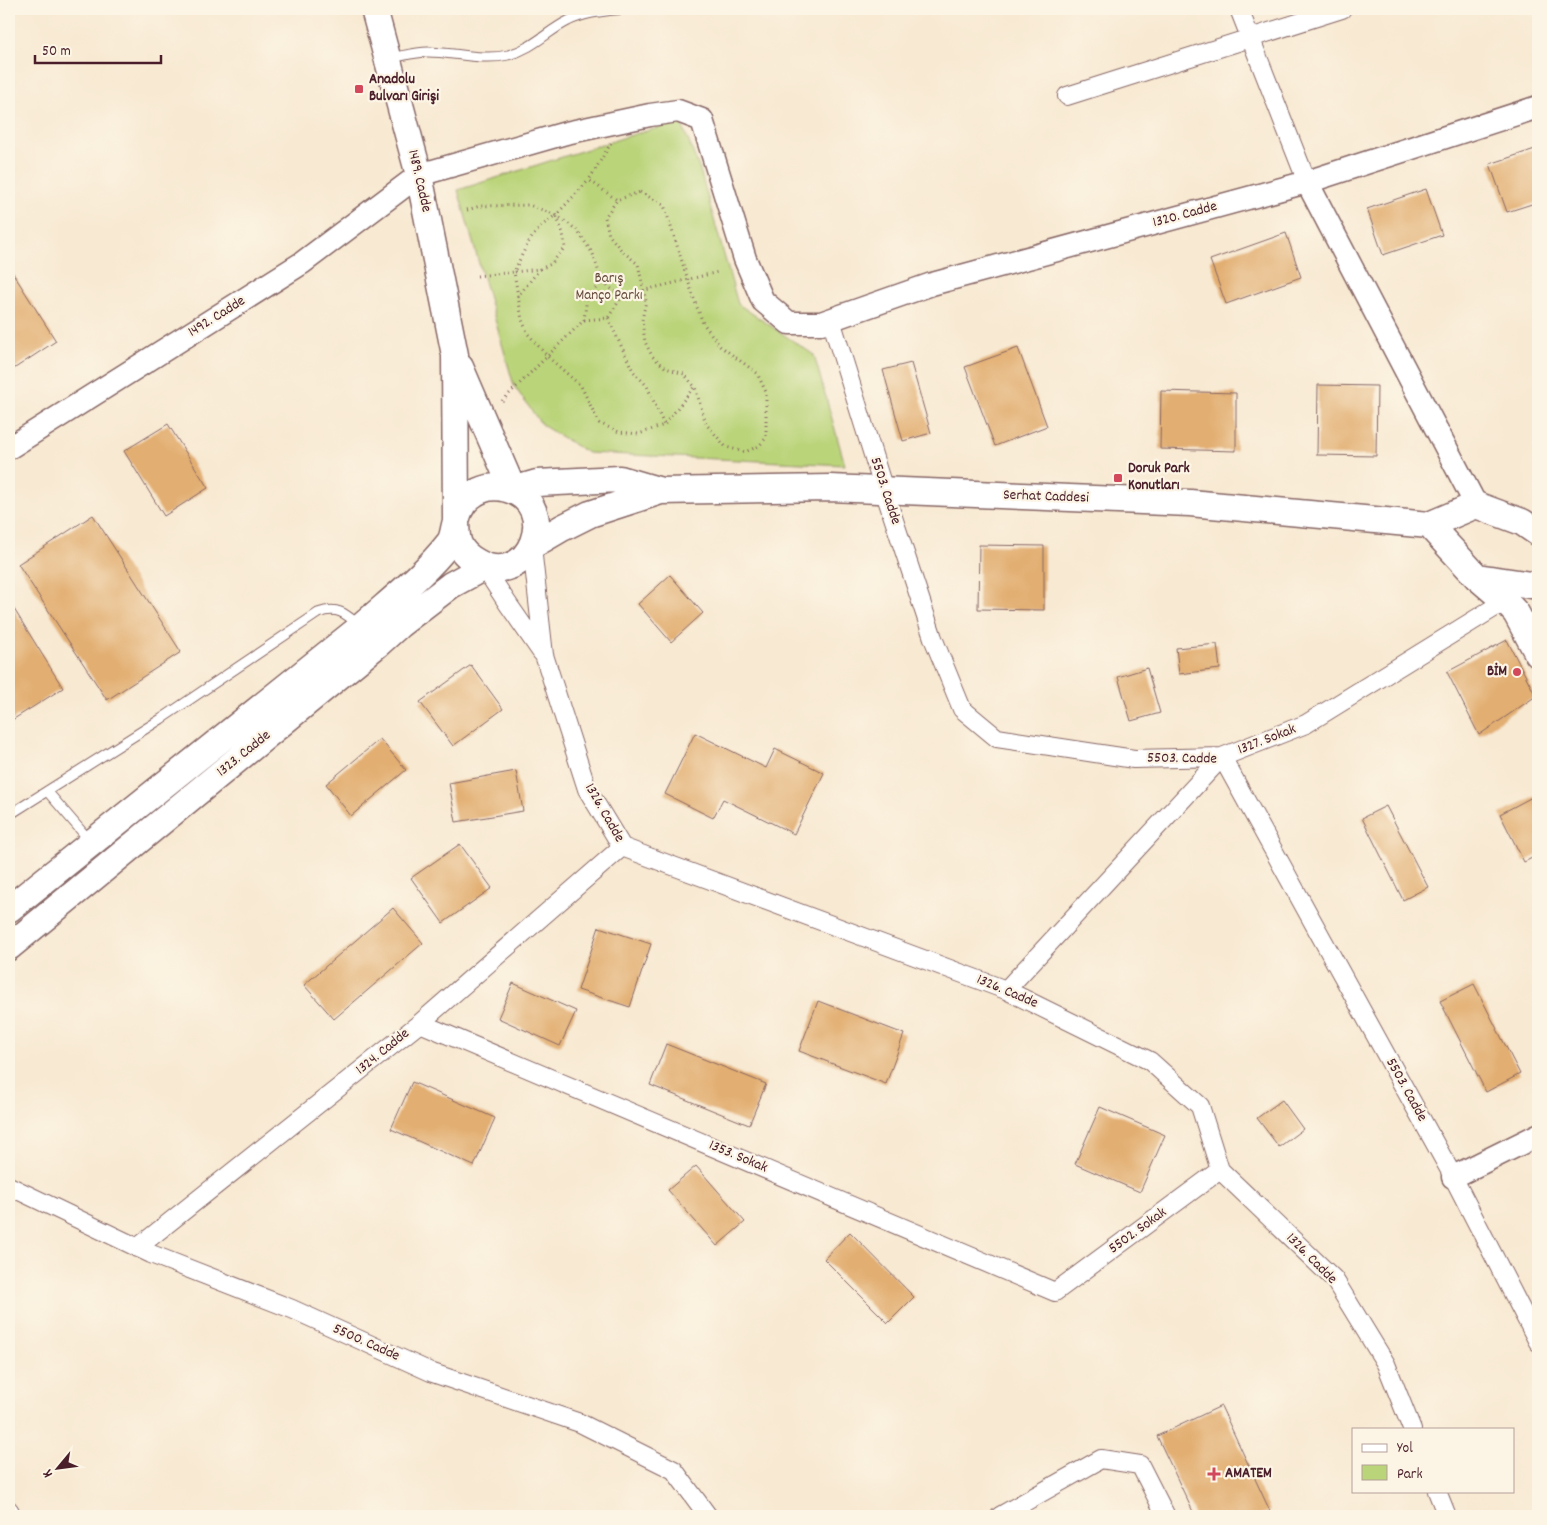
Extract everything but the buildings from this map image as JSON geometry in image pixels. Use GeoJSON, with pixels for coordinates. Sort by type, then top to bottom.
{"type":"FeatureCollection","features":[{"type":"Feature","properties":{"kind":"main road","name":"1489. Cadde"},"geometry":{"type":"LineString","coordinates":[[374,9],[419,175],[455,355],[456,517]]}},
{"type":"Feature","properties":{"kind":"main road","name":"1489. Cadde"},"geometry":{"type":"LineString","coordinates":[[455,355],[513,490]]}},
{"type":"Feature","properties":{"kind":"main road"},"geometry":{"type":"LineString","coordinates":[[513,490],[537,483],[620,479],[661,491]]}},
{"type":"Feature","properties":{"kind":"main road"},"geometry":{"type":"LineString","coordinates":[[9,909],[361,627],[406,588],[451,541],[456,517],[461,506],[478,491],[490,487],[513,490],[525,499],[532,509],[536,521],[536,533],[532,546],[524,558],[512,565],[499,568],[484,566],[469,558],[459,544],[456,536],[456,517]]}},
{"type":"Feature","properties":{"kind":"main road","name":"Serhat Caddesi"},"geometry":{"type":"LineString","coordinates":[[661,491],[830,488],[1190,503],[1430,525],[1476,505]]}},
{"type":"Feature","properties":{"kind":"main road"},"geometry":{"type":"LineString","coordinates":[[532,546],[590,514],[661,491]]}},
{"type":"Feature","properties":{"kind":"main road"},"geometry":{"type":"LineString","coordinates":[[1476,505],[1522,522],[1538,533]]}},
{"type":"Feature","properties":{"kind":"main road"},"geometry":{"type":"LineString","coordinates":[[1430,525],[1477,577],[1526,595],[1538,654]]}},
{"type":"Feature","properties":{"kind":"main road","name":"1323. Cadde"},"geometry":{"type":"LineString","coordinates":[[9,947],[399,625],[451,585],[484,566]]}},
{"type":"Feature","properties":{"kind":"street"},"geometry":{"type":"LineString","coordinates":[[1239,9],[1307,182],[1476,505]]}},
{"type":"Feature","properties":{"kind":"street"},"geometry":{"type":"LineString","coordinates":[[1067,96],[1342,9]]}},
{"type":"Feature","properties":{"kind":"street","name":"1320. Cadde"},"geometry":{"type":"LineString","coordinates":[[619,121],[650,114],[678,111],[702,120],[745,259],[763,301],[788,323],[820,323],[932,284],[1307,182],[1538,107]]}},
{"type":"Feature","properties":{"kind":"street"},"geometry":{"type":"LineString","coordinates":[[419,175],[566,133],[619,121]]}},
{"type":"Feature","properties":{"kind":"street","name":"1492. Cadde"},"geometry":{"type":"LineString","coordinates":[[9,448],[302,263],[419,175]]}},
{"type":"Feature","properties":{"kind":"street","name":"5503. Cadde"},"geometry":{"type":"LineString","coordinates":[[831,320],[933,638],[962,709],[997,738],[1134,759],[1222,757],[1454,1177],[1538,1342]]}},
{"type":"Feature","properties":{"kind":"street"},"geometry":{"type":"LineString","coordinates":[[532,546],[544,655]]}},
{"type":"Feature","properties":{"kind":"street"},"geometry":{"type":"LineString","coordinates":[[484,566],[544,655]]}},
{"type":"Feature","properties":{"kind":"street","name":"1327. Sokak"},"geometry":{"type":"LineString","coordinates":[[1006,990],[1222,757],[1306,724],[1526,595]]}},
{"type":"Feature","properties":{"kind":"street","name":"1326. Cadde"},"geometry":{"type":"LineString","coordinates":[[544,655],[587,789],[622,847],[1006,990],[1150,1061],[1200,1106],[1220,1170],[1334,1279],[1386,1364],[1412,1428]]}},
{"type":"Feature","properties":{"kind":"street","name":"1324. Cadde"},"geometry":{"type":"LineString","coordinates":[[137,1248],[420,1023],[622,847]]}},
{"type":"Feature","properties":{"kind":"street","name":"1353. Sokak"},"geometry":{"type":"LineString","coordinates":[[420,1023],[1055,1292]]}},
{"type":"Feature","properties":{"kind":"street"},"geometry":{"type":"LineString","coordinates":[[1454,1177],[1538,1135]]}},
{"type":"Feature","properties":{"kind":"street","name":"5502. Sokak"},"geometry":{"type":"LineString","coordinates":[[1055,1292],[1220,1170]]}},
{"type":"Feature","properties":{"kind":"street","name":"5500. Cadde"},"geometry":{"type":"LineString","coordinates":[[9,1186],[137,1248],[292,1309],[433,1373],[580,1423],[674,1470],[708,1516]]}},
{"type":"Feature","properties":{"kind":"street"},"geometry":{"type":"LineString","coordinates":[[1000,1516],[1101,1459],[1140,1465],[1166,1516]]}},
{"type":"Feature","properties":{"kind":"street"},"geometry":{"type":"LineString","coordinates":[[1437,1492],[1447,1516]]}},
{"type":"Feature","properties":{"kind":"street"},"geometry":{"type":"LineString","coordinates":[[9,1510],[12,1516]]}},
{"type":"Feature","properties":{"kind":"lane"},"geometry":{"type":"LineString","coordinates":[[387,59],[426,52],[483,57],[505,55],[527,48],[558,26],[582,15],[624,9]]}},
{"type":"Feature","properties":{"kind":"lane"},"geometry":{"type":"LineString","coordinates":[[9,814],[161,719],[318,613],[332,610],[339,611],[346,614],[361,627]]}},
{"type":"Feature","properties":{"kind":"lane"},"geometry":{"type":"LineString","coordinates":[[46,791],[92,843]]}},
{"type":"Feature","properties":{"kind":"path"},"geometry":{"type":"LineString","coordinates":[[619,121],[609,148],[589,180],[556,215],[541,225],[527,243],[514,272],[522,320],[528,334],[548,357],[581,386],[599,423],[619,432],[639,434],[664,425],[695,387]]}},
{"type":"Feature","properties":{"kind":"path"},"geometry":{"type":"LineString","coordinates":[[589,180],[617,200]]}},
{"type":"Feature","properties":{"kind":"path"},"geometry":{"type":"LineString","coordinates":[[640,192],[664,205],[687,280],[703,323],[714,339],[720,346],[757,373],[766,392],[766,438],[759,446],[745,452],[726,447],[706,424],[695,387],[684,374],[666,368],[652,356],[645,342],[642,320],[646,301],[638,264],[622,251],[608,235],[605,218],[617,200],[640,192]]}},
{"type":"Feature","properties":{"kind":"path"},"geometry":{"type":"LineString","coordinates":[[467,210],[480,206],[529,205],[556,215],[577,230],[593,254],[602,282],[621,296],[718,272]]}},
{"type":"Feature","properties":{"kind":"path"},"geometry":{"type":"LineString","coordinates":[[477,276],[540,269],[551,264],[565,247],[563,233],[556,215]]}},
{"type":"Feature","properties":{"kind":"path"},"geometry":{"type":"LineString","coordinates":[[518,296],[540,269]]}},
{"type":"Feature","properties":{"kind":"path"},"geometry":{"type":"LineString","coordinates":[[502,401],[584,320],[587,297],[602,282]]}},
{"type":"Feature","properties":{"kind":"path"},"geometry":{"type":"LineString","coordinates":[[608,318],[623,295]]}},
{"type":"Feature","properties":{"kind":"path"},"geometry":{"type":"LineString","coordinates":[[584,320],[608,318]]}},
{"type":"Feature","properties":{"kind":"path"},"geometry":{"type":"LineString","coordinates":[[608,318],[633,371],[647,386],[664,425]]}},
{"type":"Feature","properties":{"kind":"green space","name":"Barış Manço Parkı"},"geometry":{"type":"Polygon","coordinates":[[[681,122],[700,170],[738,304],[814,355],[845,465],[588,453],[542,425],[514,386],[458,190],[635,134],[681,122]]]}},
{"type":"Feature","properties":{"kind":"waterway"},"geometry":{"type":"LineString","coordinates":[[177,9],[186,9]]}},
{"type":"Feature","properties":{"kind":"place","name":"Anadolu Bulvarı Girişi"},"geometry":{"type":"Point","coordinates":[359,89]}},
{"type":"Feature","properties":{"kind":"place","name":"Doruk Park Konutları"},"geometry":{"type":"Point","coordinates":[1118,478]}},
{"type":"Feature","properties":{"kind":"place","name":"BİM"},"geometry":{"type":"Point","coordinates":[1517,672]}},
{"type":"Feature","properties":{"kind":"place","name":"AMATEM"},"geometry":{"type":"Point","coordinates":[1214,1474]}}]}
